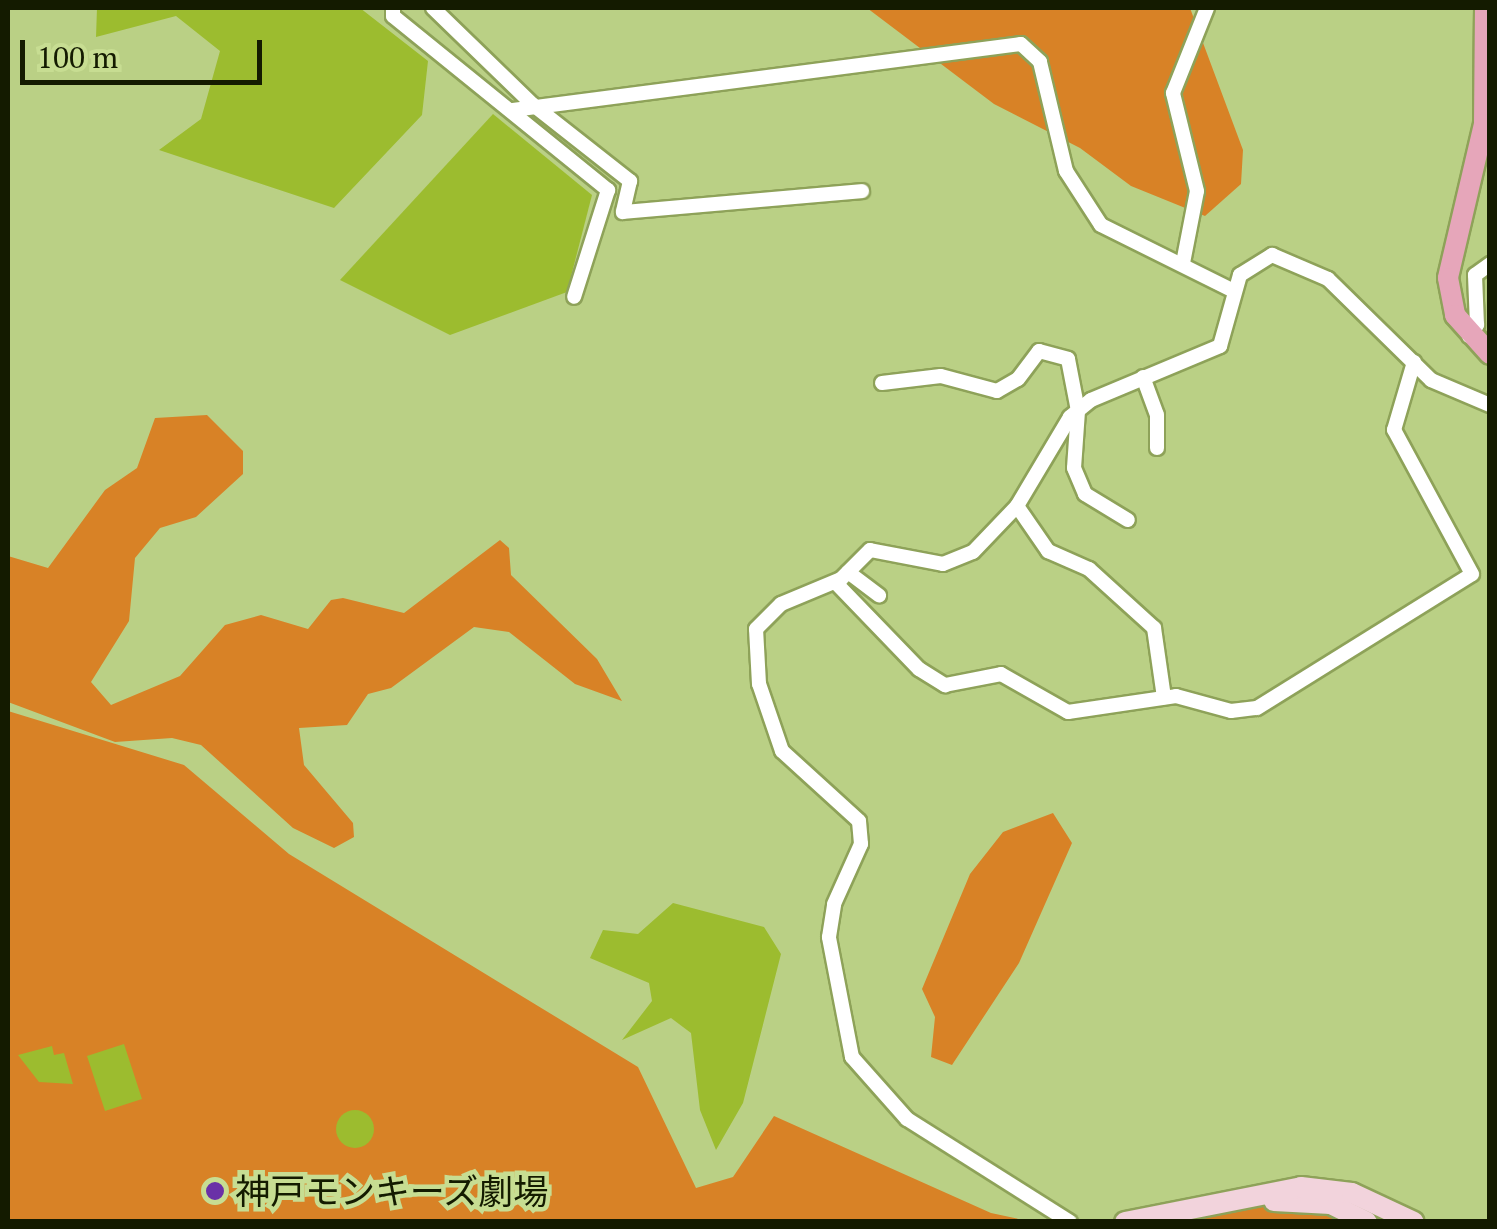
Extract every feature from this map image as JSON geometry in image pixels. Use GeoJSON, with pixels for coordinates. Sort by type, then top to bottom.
{"type":"FeatureCollection","features":[{"type":"Feature","properties":{"kind":"main road"},"geometry":{"type":"LineString","coordinates":[[1486,8],[1487,126],[1448,278],[1455,316],[1469,336],[1490,354]]}},
{"type":"Feature","properties":{"kind":"street"},"geometry":{"type":"LineString","coordinates":[[433,8],[532,104],[630,181],[623,212],[862,191]]}},
{"type":"Feature","properties":{"kind":"street"},"geometry":{"type":"LineString","coordinates":[[1183,262],[1197,191],[1173,93],[1207,8]]}},
{"type":"Feature","properties":{"kind":"street"},"geometry":{"type":"LineString","coordinates":[[392,10],[608,190],[574,297]]}},
{"type":"Feature","properties":{"kind":"street"},"geometry":{"type":"LineString","coordinates":[[513,110],[532,104],[1021,44],[1040,62],[1066,170],[1101,225],[1183,262],[1232,290]]}},
{"type":"Feature","properties":{"kind":"street"},"geometry":{"type":"LineString","coordinates":[[1070,1222],[907,1119],[852,1057],[830,937],[834,904],[861,844],[859,820],[782,751],[755,654],[766,615],[835,582],[870,550],[944,564],[992,538],[1017,506],[1039,460],[1078,411],[1142,376],[1220,346],[1232,290],[1250,265],[1272,256],[1300,264],[1328,280],[1414,362],[1454,393],[1490,405]]}},
{"type":"Feature","properties":{"kind":"street"},"geometry":{"type":"LineString","coordinates":[[1469,336],[1478,325],[1475,275],[1490,264]]}},
{"type":"Feature","properties":{"kind":"street"},"geometry":{"type":"LineString","coordinates":[[882,383],[941,376],[997,391],[1018,379],[1038,350],[1068,359],[1078,411],[1074,468],[1085,494],[1128,520]]}},
{"type":"Feature","properties":{"kind":"street"},"geometry":{"type":"LineString","coordinates":[[835,582],[919,670],[945,685],[1001,674],[1068,712],[1164,696],[1257,708],[1472,574],[1394,430],[1414,362]]}},
{"type":"Feature","properties":{"kind":"street"},"geometry":{"type":"LineString","coordinates":[[1142,376],[1157,414],[1157,448]]}},
{"type":"Feature","properties":{"kind":"street"},"geometry":{"type":"LineString","coordinates":[[1017,506],[1048,550],[1089,569],[1154,628],[1164,696]]}},
{"type":"Feature","properties":{"kind":"street"},"geometry":{"type":"LineString","coordinates":[[848,572],[879,595]]}},
{"type":"Feature","properties":{"kind":"street"},"geometry":{"type":"LineString","coordinates":[[1125,1222],[1220,1202],[1327,1188],[1378,1201],[1414,1222]]}},
{"type":"Feature","properties":{"kind":"street"},"geometry":{"type":"LineString","coordinates":[[1220,1202],[1331,1204],[1368,1222]]}},
{"type":"Feature","properties":{"kind":"shaded area"},"geometry":{"type":"Polygon","coordinates":[[[97,8],[360,8],[428,61],[422,115],[334,208],[159,150],[201,119],[220,51],[176,16],[96,37],[97,8]]]}},
{"type":"Feature","properties":{"kind":"shaded area"},"geometry":{"type":"Polygon","coordinates":[[[867,8],[1190,8],[1243,150],[1241,184],[1205,216],[1131,186],[1080,148],[994,104],[867,8]]]}},
{"type":"Feature","properties":{"kind":"shaded area"},"geometry":{"type":"Polygon","coordinates":[[[493,114],[592,195],[567,292],[450,335],[340,280],[493,114]]]}},
{"type":"Feature","properties":{"kind":"shaded area"},"geometry":{"type":"Polygon","coordinates":[[[207,415],[243,451],[243,474],[196,517],[160,528],[135,558],[129,621],[91,682],[111,705],[180,676],[225,625],[261,615],[308,629],[331,600],[343,598],[404,613],[500,540],[509,548],[511,575],[597,659],[622,701],[575,684],[509,632],[474,627],[391,688],[368,694],[347,725],[299,728],[304,765],[353,823],[354,837],[334,848],[293,828],[201,745],[172,738],[115,742],[8,702],[8,556],[48,568],[105,490],[137,468],[155,418],[207,415]]]}},
{"type":"Feature","properties":{"kind":"shaded area"},"geometry":{"type":"Polygon","coordinates":[[[8,711],[184,765],[289,854],[638,1067],[696,1188],[733,1177],[774,1116],[991,1213],[1028,1221],[8,1221],[8,711]]]}},
{"type":"Feature","properties":{"kind":"shaded area"},"geometry":{"type":"Polygon","coordinates":[[[1053,813],[1072,843],[1019,963],[952,1065],[931,1057],[935,1017],[922,989],[970,874],[1003,832],[1053,813]]]}},
{"type":"Feature","properties":{"kind":"shaded area"},"geometry":{"type":"Polygon","coordinates":[[[673,903],[764,927],[781,954],[743,1103],[716,1150],[700,1110],[691,1033],[671,1018],[622,1040],[652,1001],[649,983],[590,958],[603,930],[638,934],[673,903]]]}},
{"type":"Feature","properties":{"kind":"shaded area"},"geometry":{"type":"Polygon","coordinates":[[[124,1044],[142,1099],[105,1111],[87,1056],[124,1044]]]}},
{"type":"Feature","properties":{"kind":"shaded area"},"geometry":{"type":"Polygon","coordinates":[[[52,1046],[54,1055],[64,1053],[73,1084],[39,1082],[18,1055],[52,1046]]]}},
{"type":"Feature","properties":{"kind":"shaded area"},"geometry":{"type":"Polygon","coordinates":[[[355,1110],[368,1116],[374,1129],[368,1142],[355,1148],[342,1142],[336,1129],[342,1116],[355,1110]]]}},
{"type":"Feature","properties":{"kind":"shaded area"},"geometry":{"type":"Polygon","coordinates":[[[1269,1199],[1316,1199],[1348,1222],[1173,1222],[1269,1199]]]}},
{"type":"Feature","properties":{"kind":"place","name":"神戸モンキーズ劇場"},"geometry":{"type":"Point","coordinates":[215,1191]}}]}
